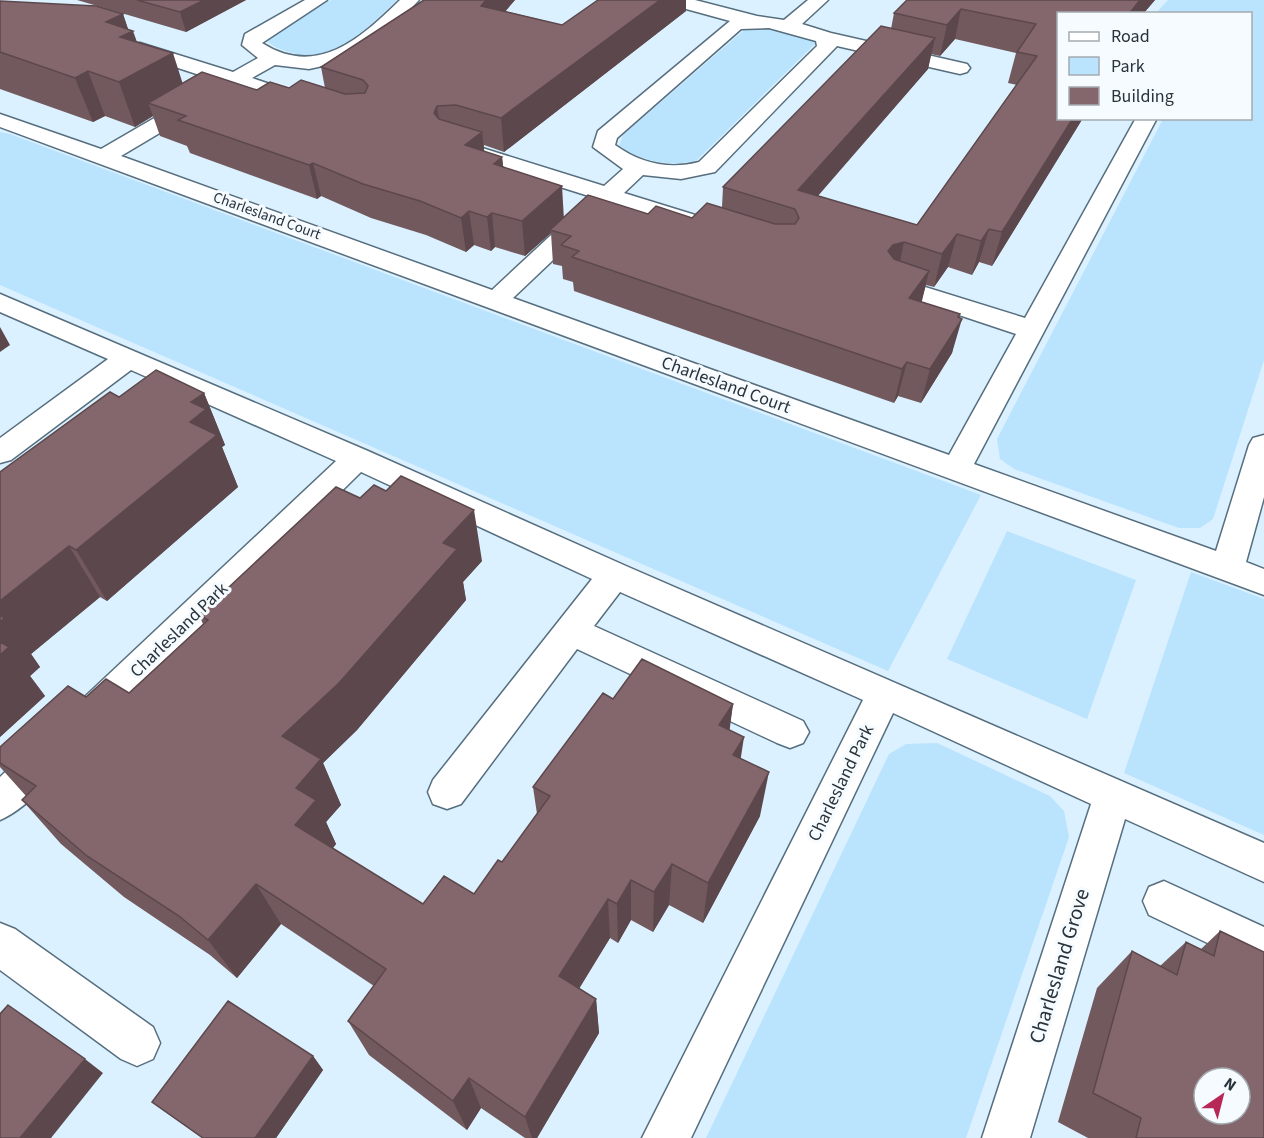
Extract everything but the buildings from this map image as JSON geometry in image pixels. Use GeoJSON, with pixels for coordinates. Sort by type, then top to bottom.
{"type":"FeatureCollection","features":[{"type":"Feature","properties":{"kind":"street"},"geometry":{"type":"LineString","coordinates":[[318,0],[252,38],[252,45],[272,58],[309,63],[328,60],[346,53],[382,28],[410,0]]}},
{"type":"Feature","properties":{"kind":"street"},"geometry":{"type":"LineString","coordinates":[[675,0],[825,38],[960,68]]}},
{"type":"Feature","properties":{"kind":"street"},"geometry":{"type":"LineString","coordinates":[[787,27],[819,0]]}},
{"type":"Feature","properties":{"kind":"street"},"geometry":{"type":"LineString","coordinates":[[750,20],[735,24],[606,136],[604,147],[622,160],[663,172],[688,173],[707,167],[827,47],[825,38]]}},
{"type":"Feature","properties":{"kind":"street"},"geometry":{"type":"LineString","coordinates":[[120,43],[318,107]]}},
{"type":"Feature","properties":{"kind":"street"},"geometry":{"type":"LineString","coordinates":[[106,156],[272,58]]}},
{"type":"Feature","properties":{"kind":"street","name":"Charlesland Court"},"geometry":{"type":"LineString","coordinates":[[0,120],[106,156],[1264,582]]}},
{"type":"Feature","properties":{"kind":"street"},"geometry":{"type":"LineString","coordinates":[[957,468],[1145,120]]}},
{"type":"Feature","properties":{"kind":"street"},"geometry":{"type":"LineString","coordinates":[[452,145],[714,229]]}},
{"type":"Feature","properties":{"kind":"street"},"geometry":{"type":"LineString","coordinates":[[495,301],[638,166]]}},
{"type":"Feature","properties":{"kind":"street"},"geometry":{"type":"LineString","coordinates":[[896,286],[1033,330]]}},
{"type":"Feature","properties":{"kind":"street"},"geometry":{"type":"LineString","coordinates":[[0,302],[357,458],[614,575],[885,693],[1264,863]]}},
{"type":"Feature","properties":{"kind":"street"},"geometry":{"type":"LineString","coordinates":[[0,453],[128,358]]}},
{"type":"Feature","properties":{"kind":"street"},"geometry":{"type":"LineString","coordinates":[[1227,569],[1264,445]]}},
{"type":"Feature","properties":{"kind":"street","name":"Charlesland Park"},"geometry":{"type":"LineString","coordinates":[[0,802],[357,458]]}},
{"type":"Feature","properties":{"kind":"street"},"geometry":{"type":"LineString","coordinates":[[447,792],[614,575]]}},
{"type":"Feature","properties":{"kind":"street"},"geometry":{"type":"LineString","coordinates":[[571,631],[790,732]]}},
{"type":"Feature","properties":{"kind":"street","name":"Charlesland Park"},"geometry":{"type":"LineString","coordinates":[[666,1138],[885,693]]}},
{"type":"Feature","properties":{"kind":"street","name":"Charlesland Grove"},"geometry":{"type":"LineString","coordinates":[[1006,1138],[1113,795]]}},
{"type":"Feature","properties":{"kind":"street"},"geometry":{"type":"LineString","coordinates":[[1164,901],[1264,949]]}},
{"type":"Feature","properties":{"kind":"street"},"geometry":{"type":"LineString","coordinates":[[0,944],[137,1043]]}},
{"type":"Feature","properties":{"kind":"green space"},"geometry":{"type":"Polygon","coordinates":[[[331,0],[397,0],[348,42],[319,54],[304,55],[288,52],[267,41],[272,33],[331,0]]]}},
{"type":"Feature","properties":{"kind":"green space"},"geometry":{"type":"Polygon","coordinates":[[[1168,0],[1264,0],[1264,360],[1213,519],[1200,528],[1179,528],[1014,469],[1000,459],[997,439],[1162,120],[1252,120],[1252,12],[1157,12],[1168,0]]]}},
{"type":"Feature","properties":{"kind":"green space"},"geometry":{"type":"Polygon","coordinates":[[[754,26],[810,39],[816,43],[697,160],[677,163],[657,162],[637,156],[619,146],[623,135],[744,30],[754,26]]]}},
{"type":"Feature","properties":{"kind":"green space"},"geometry":{"type":"Polygon","coordinates":[[[0,132],[981,495],[888,671],[0,285],[0,132]]]}},
{"type":"Feature","properties":{"kind":"green space"},"geometry":{"type":"Polygon","coordinates":[[[1007,531],[1136,580],[1087,719],[947,659],[1007,531]]]}},
{"type":"Feature","properties":{"kind":"green space"},"geometry":{"type":"Polygon","coordinates":[[[1191,572],[1264,599],[1264,835],[1124,773],[1191,572]]]}},
{"type":"Feature","properties":{"kind":"green space"},"geometry":{"type":"Polygon","coordinates":[[[937,743],[1050,796],[1064,811],[1069,837],[966,1138],[706,1138],[889,754],[906,744],[937,743]]]}}]}
